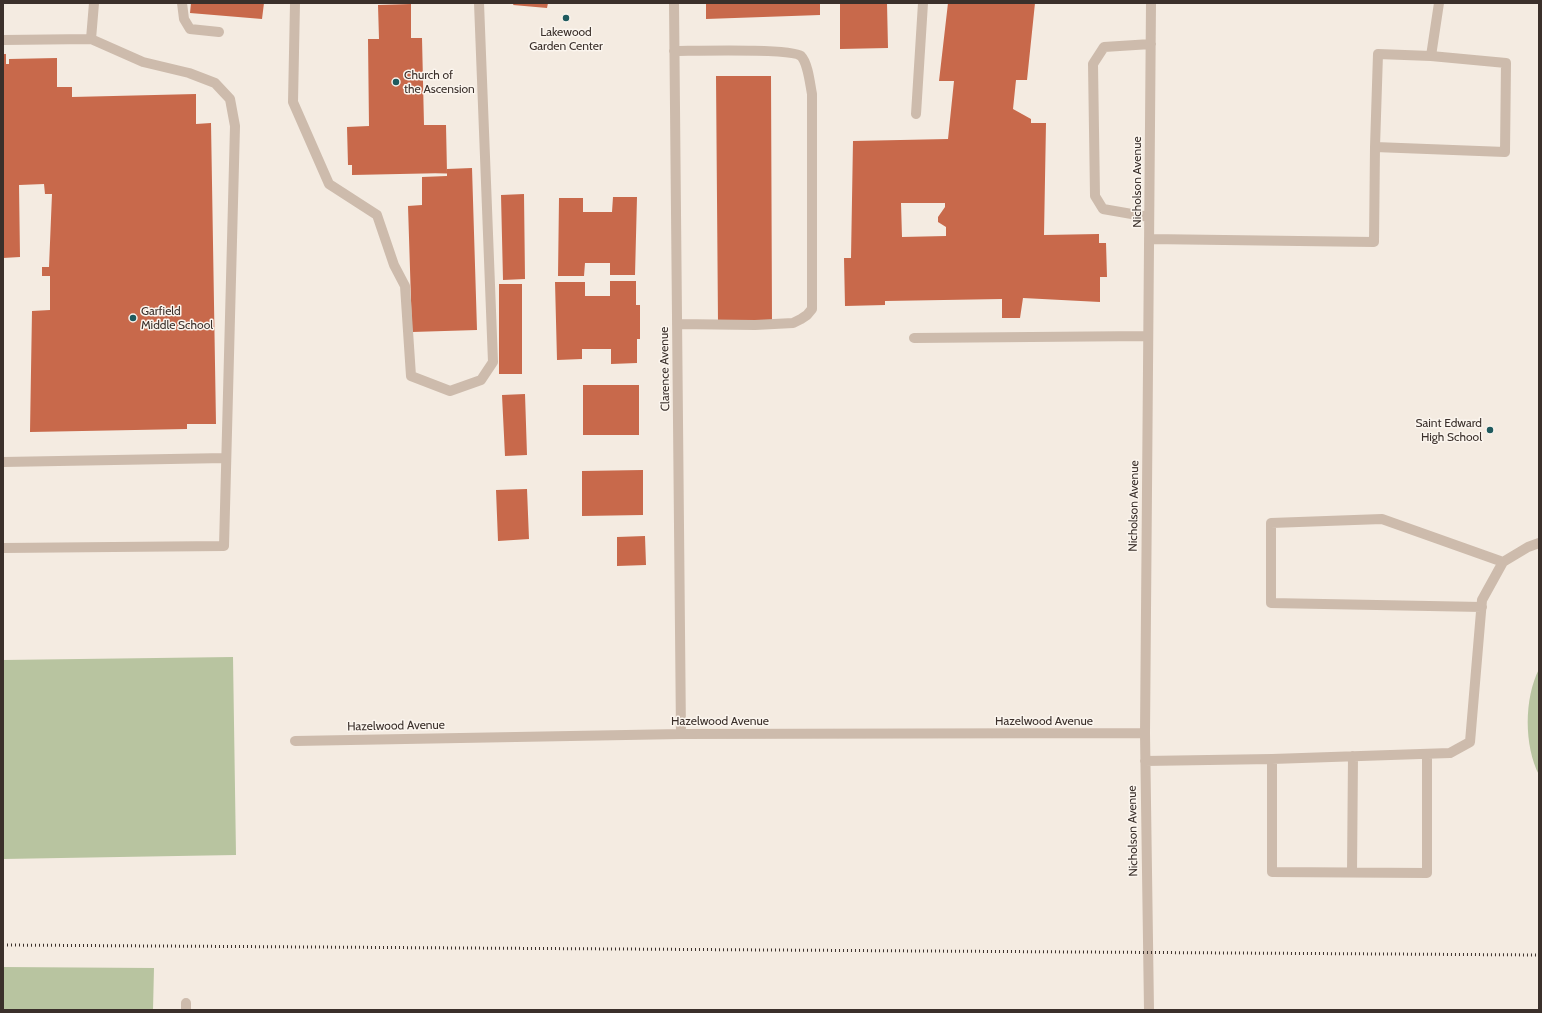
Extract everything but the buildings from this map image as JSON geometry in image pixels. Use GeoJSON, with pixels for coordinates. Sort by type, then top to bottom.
{"type":"FeatureCollection","features":[{"type":"Feature","properties":{"kind":"street"},"geometry":{"type":"LineString","coordinates":[[91,39],[94,3]]}},
{"type":"Feature","properties":{"kind":"street"},"geometry":{"type":"LineString","coordinates":[[182,3],[184,20],[190,29],[218,32]]}},
{"type":"Feature","properties":{"kind":"street"},"geometry":{"type":"LineString","coordinates":[[295,3],[293,102],[329,184],[377,215],[394,265],[405,286],[411,376],[450,391],[480,380],[493,362],[479,3]]}},
{"type":"Feature","properties":{"kind":"street","name":"Clarence Avenue"},"geometry":{"type":"LineString","coordinates":[[674,3],[681,734]]}},
{"type":"Feature","properties":{"kind":"street"},"geometry":{"type":"LineString","coordinates":[[916,114],[923,3]]}},
{"type":"Feature","properties":{"kind":"street","name":"Nicholson Avenue"},"geometry":{"type":"LineString","coordinates":[[1149,1010],[1145,733],[1151,3]]}},
{"type":"Feature","properties":{"kind":"street"},"geometry":{"type":"LineString","coordinates":[[1431,56],[1439,3]]}},
{"type":"Feature","properties":{"kind":"street"},"geometry":{"type":"LineString","coordinates":[[3,40],[91,39],[143,62],[189,73],[215,83],[230,99],[235,126],[224,546],[3,548]]}},
{"type":"Feature","properties":{"kind":"street"},"geometry":{"type":"LineString","coordinates":[[1149,217],[1104,210],[1094,196],[1093,64],[1104,47],[1151,44]]}},
{"type":"Feature","properties":{"kind":"street"},"geometry":{"type":"LineString","coordinates":[[674,51],[761,51],[799,55],[804,60],[812,94],[812,309],[801,320],[793,322],[755,325],[677,324]]}},
{"type":"Feature","properties":{"kind":"street"},"geometry":{"type":"LineString","coordinates":[[1149,239],[1374,242],[1375,147],[1378,54],[1431,56],[1506,63],[1505,152],[1375,147]]}},
{"type":"Feature","properties":{"kind":"street"},"geometry":{"type":"LineString","coordinates":[[914,338],[1148,336]]}},
{"type":"Feature","properties":{"kind":"street"},"geometry":{"type":"LineString","coordinates":[[3,462],[226,458]]}},
{"type":"Feature","properties":{"kind":"street"},"geometry":{"type":"LineString","coordinates":[[1482,607],[1271,603],[1271,523],[1382,519],[1503,562]]}},
{"type":"Feature","properties":{"kind":"street"},"geometry":{"type":"LineString","coordinates":[[1145,761],[1426,755],[1450,753],[1470,742],[1482,600],[1503,562],[1528,547],[1539,543]]}},
{"type":"Feature","properties":{"kind":"street","name":"Hazelwood Avenue"},"geometry":{"type":"LineString","coordinates":[[295,741],[681,734],[1145,733]]}},
{"type":"Feature","properties":{"kind":"street"},"geometry":{"type":"LineString","coordinates":[[1272,759],[1272,872],[1427,873],[1426,755]]}},
{"type":"Feature","properties":{"kind":"street"},"geometry":{"type":"LineString","coordinates":[[1352,872],[1353,756]]}},
{"type":"Feature","properties":{"kind":"green space"},"geometry":{"type":"Polygon","coordinates":[[[233,657],[236,855],[3,859],[3,660],[233,657]]]}},
{"type":"Feature","properties":{"kind":"green space"},"geometry":{"type":"Polygon","coordinates":[[[1539,669],[1539,775],[1534,763],[1528,736],[1528,708],[1534,681],[1539,669]]]}},
{"type":"Feature","properties":{"kind":"green space"},"geometry":{"type":"Polygon","coordinates":[[[3,967],[154,968],[153,1010],[3,1010],[3,967]]]}},
{"type":"Feature","properties":{"kind":"railway"},"geometry":{"type":"LineString","coordinates":[[3,945],[1539,955]]}},
{"type":"Feature","properties":{"kind":"place","name":"Lakewood Garden Center"},"geometry":{"type":"Point","coordinates":[566,18]}},
{"type":"Feature","properties":{"kind":"place","name":"Church of the Ascension"},"geometry":{"type":"Point","coordinates":[396,82]}},
{"type":"Feature","properties":{"kind":"place","name":"Garfield Middle School"},"geometry":{"type":"Point","coordinates":[133,318]}},
{"type":"Feature","properties":{"kind":"place","name":"Saint Edward High School"},"geometry":{"type":"Point","coordinates":[1490,430]}}]}
